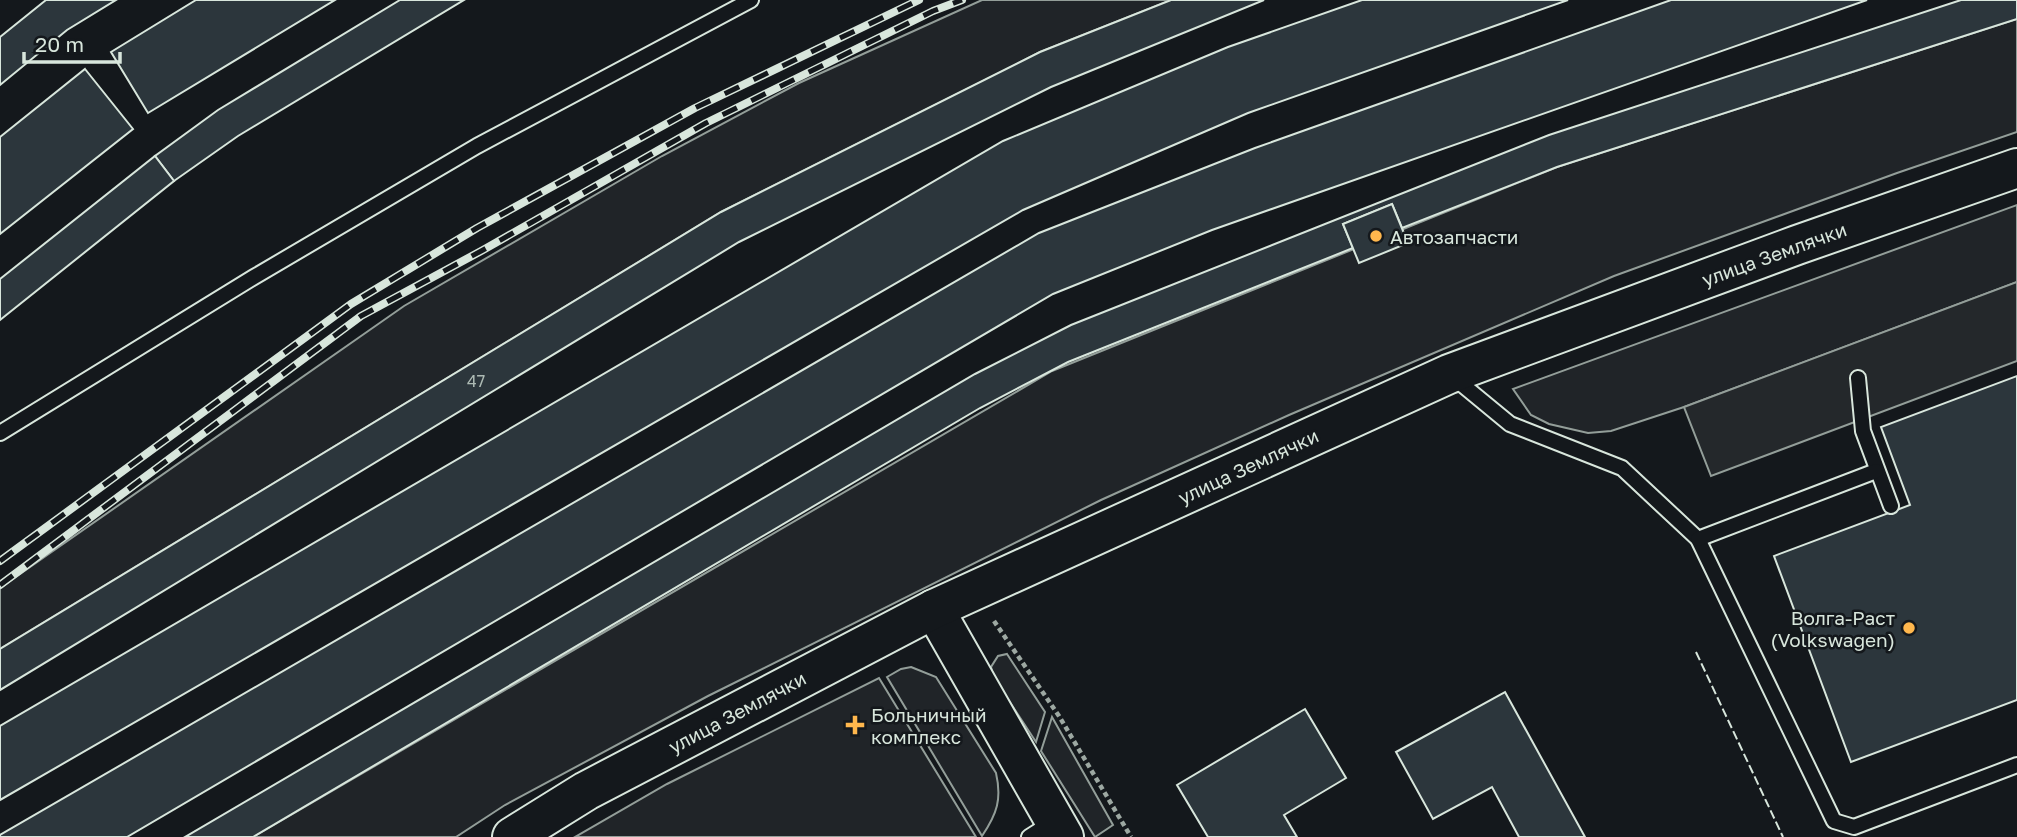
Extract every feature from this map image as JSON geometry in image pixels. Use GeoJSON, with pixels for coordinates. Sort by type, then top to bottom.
{"type":"FeatureCollection","features":[{"type":"Feature","properties":{"kind":"main road","name":"улица Землячки"},"geometry":{"type":"LineString","coordinates":[[512,837],[586,791],[934,609],[1449,374],[1797,245],[2017,168]]}},
{"type":"Feature","properties":{"kind":"main road"},"geometry":{"type":"LineString","coordinates":[[934,609],[1049,832]]}},
{"type":"Feature","properties":{"kind":"lane"},"geometry":{"type":"LineString","coordinates":[[0,433],[254,277],[477,146],[751,0]]}},
{"type":"Feature","properties":{"kind":"lane"},"geometry":{"type":"LineString","coordinates":[[1449,374],[1510,425],[1622,468],[1698,539],[1833,821],[1854,827],[2017,765]]}},
{"type":"Feature","properties":{"kind":"lane"},"geometry":{"type":"LineString","coordinates":[[1858,378],[1863,431],[1891,506]]}},
{"type":"Feature","properties":{"kind":"lane"},"geometry":{"type":"LineString","coordinates":[[1698,539],[1876,471]]}},
{"type":"Feature","properties":{"kind":"path"},"geometry":{"type":"LineString","coordinates":[[973,591],[1059,716],[1131,837]]}},
{"type":"Feature","properties":{"kind":"shaded area"},"geometry":{"type":"Polygon","coordinates":[[[982,0],[1171,0],[1040,52],[721,212],[0,649],[0,588],[404,306],[662,156],[799,83],[982,0]]]}},
{"type":"Feature","properties":{"kind":"shaded area"},"geometry":{"type":"Polygon","coordinates":[[[2017,19],[2017,132],[1614,276],[1289,415],[1101,500],[708,696],[505,805],[456,837],[253,837],[1052,371],[1557,167],[2017,19]]]}},
{"type":"Feature","properties":{"kind":"shaded area"},"geometry":{"type":"Polygon","coordinates":[[[2017,205],[2017,282],[1684,407],[1611,431],[1588,433],[1549,424],[1531,415],[1513,389],[2017,205]]]}},
{"type":"Feature","properties":{"kind":"shaded area"},"geometry":{"type":"Polygon","coordinates":[[[2017,282],[2017,361],[1711,476],[1684,407],[2017,282]]]}},
{"type":"Feature","properties":{"kind":"shaded area"},"geometry":{"type":"Polygon","coordinates":[[[1007,654],[1045,712],[1036,742],[994,678],[991,667],[998,656],[1007,654]]]}},
{"type":"Feature","properties":{"kind":"shaded area"},"geometry":{"type":"Polygon","coordinates":[[[911,667],[936,677],[996,773],[997,806],[982,836],[887,677],[911,667]]]}},
{"type":"Feature","properties":{"kind":"shaded area"},"geometry":{"type":"Polygon","coordinates":[[[879,678],[976,837],[575,837],[667,784],[879,678]]]}},
{"type":"Feature","properties":{"kind":"shaded area"},"geometry":{"type":"Polygon","coordinates":[[[1052,717],[1113,825],[1095,837],[1041,751],[1052,717]]]}},
{"type":"Feature","properties":{"kind":"building"},"geometry":{"type":"Polygon","coordinates":[[[46,0],[116,0],[67,30],[0,85],[0,37],[46,0]]]}},
{"type":"Feature","properties":{"kind":"building"},"geometry":{"type":"Polygon","coordinates":[[[196,0],[335,0],[148,113],[111,52],[196,0]]]}},
{"type":"Feature","properties":{"kind":"building"},"geometry":{"type":"Polygon","coordinates":[[[400,0],[464,0],[238,136],[174,181],[155,156],[218,110],[400,0]]]}},
{"type":"Feature","properties":{"kind":"building"},"geometry":{"type":"Polygon","coordinates":[[[1171,0],[1264,0],[1051,87],[739,242],[0,690],[0,649],[721,212],[1040,52],[1171,0]]]}},
{"type":"Feature","properties":{"kind":"building"},"geometry":{"type":"Polygon","coordinates":[[[1362,0],[1568,0],[1248,113],[1023,210],[0,800],[0,726],[1003,141],[1228,47],[1362,0]]]}},
{"type":"Feature","properties":{"kind":"building"},"geometry":{"type":"Polygon","coordinates":[[[1671,0],[1867,0],[1212,230],[1053,294],[127,837],[0,837],[1039,233],[1255,148],[1671,0]]]}},
{"type":"Feature","properties":{"kind":"building"},"geometry":{"type":"Polygon","coordinates":[[[1961,0],[2017,0],[2017,19],[1557,167],[1402,228],[1392,204],[1343,224],[1353,248],[1068,362],[980,408],[253,837],[185,837],[975,374],[1071,325],[1549,135],[1961,0]]]}},
{"type":"Feature","properties":{"kind":"building"},"geometry":{"type":"Polygon","coordinates":[[[85,69],[133,129],[0,234],[0,137],[85,69]]]}},
{"type":"Feature","properties":{"kind":"building"},"geometry":{"type":"Polygon","coordinates":[[[155,156],[174,181],[0,320],[0,279],[155,156]]]}},
{"type":"Feature","properties":{"kind":"building","name":"Автозапчасти"},"geometry":{"type":"Polygon","coordinates":[[[1392,204],[1408,243],[1359,263],[1343,224],[1392,204]]]}},
{"type":"Feature","properties":{"kind":"building","name":"Волга-Раст (Volkswagen)"},"geometry":{"type":"Polygon","coordinates":[[[2017,376],[2017,700],[1851,762],[1774,556],[1910,505],[1881,427],[2017,376]]]}},
{"type":"Feature","properties":{"kind":"building"},"geometry":{"type":"Polygon","coordinates":[[[1505,692],[1585,837],[1519,837],[1492,787],[1433,819],[1396,752],[1505,692]]]}},
{"type":"Feature","properties":{"kind":"building"},"geometry":{"type":"Polygon","coordinates":[[[1305,709],[1346,778],[1284,815],[1297,837],[1208,837],[1177,785],[1305,709]]]}},
{"type":"Feature","properties":{"kind":"railway"},"geometry":{"type":"LineString","coordinates":[[0,561],[351,304],[477,228],[695,108],[919,0]]}},
{"type":"Feature","properties":{"kind":"railway"},"geometry":{"type":"LineString","coordinates":[[0,585],[361,316],[706,123],[933,11],[962,0]]}},
{"type":"Feature","properties":{"kind":"fence"},"geometry":{"type":"LineString","coordinates":[[1696,652],[1783,837]]}},
{"type":"Feature","properties":{"kind":"place","name":"Автозапчасти"},"geometry":{"type":"Point","coordinates":[1376,236]}},
{"type":"Feature","properties":{"kind":"place","name":"Волга-Раст (Volkswagen)"},"geometry":{"type":"Point","coordinates":[1909,628]}},
{"type":"Feature","properties":{"kind":"place","name":"Больничный комплекс"},"geometry":{"type":"Point","coordinates":[855,725]}}]}
